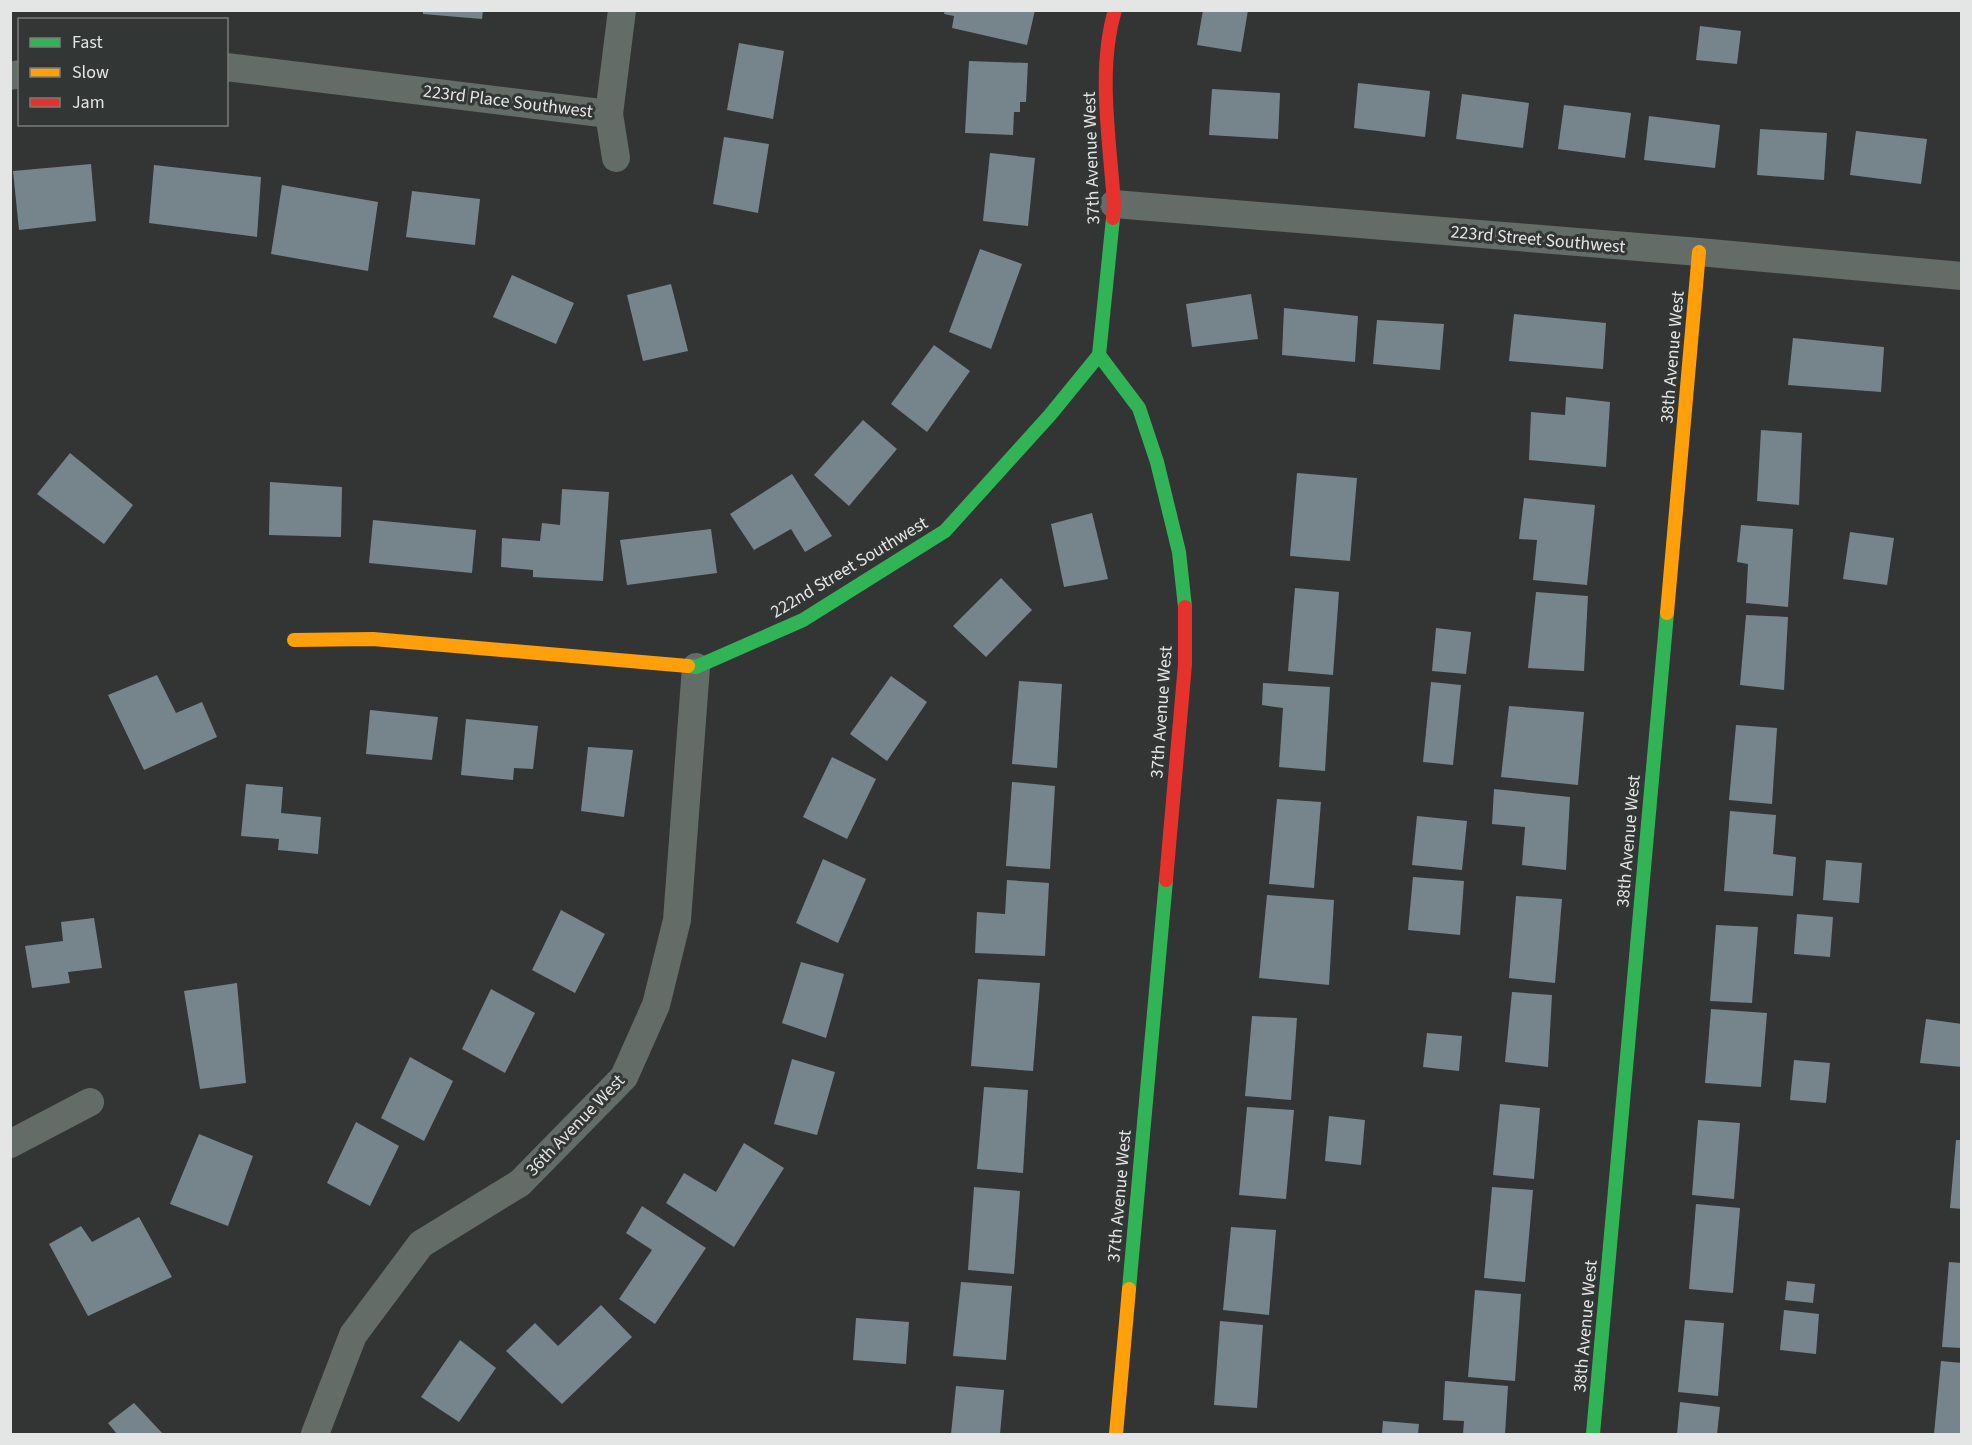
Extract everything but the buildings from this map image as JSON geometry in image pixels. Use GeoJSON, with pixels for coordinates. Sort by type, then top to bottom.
{"type":"FeatureCollection","features":[{"type":"Feature","properties":{"kind":"street"},"geometry":{"type":"LineString","coordinates":[[616,158],[609,114],[622,10]]}},
{"type":"Feature","properties":{"kind":"street","name":"37th Avenue West"},"geometry":{"type":"LineString","coordinates":[[1115,10],[1110,27],[1106,90],[1114,204],[1099,356],[1139,408],[1157,462],[1179,552],[1185,599],[1185,664],[1116,1434]]}},
{"type":"Feature","properties":{"kind":"street","name":"223rd Place Southwest"},"geometry":{"type":"LineString","coordinates":[[228,67],[609,114]]}},
{"type":"Feature","properties":{"kind":"street","name":"223rd Street Southwest"},"geometry":{"type":"LineString","coordinates":[[1114,204],[1962,276]]}},
{"type":"Feature","properties":{"kind":"street","name":"38th Avenue West"},"geometry":{"type":"LineString","coordinates":[[1593,1434],[1699,252]]}},
{"type":"Feature","properties":{"kind":"street","name":"222nd Street Southwest"},"geometry":{"type":"LineString","coordinates":[[294,640],[373,639],[696,667],[803,620],[945,531],[1050,415],[1099,356]]}},
{"type":"Feature","properties":{"kind":"street","name":"36th Avenue West"},"geometry":{"type":"LineString","coordinates":[[315,1434],[353,1335],[421,1244],[519,1183],[624,1077],[656,1005],[677,920],[696,667]]}},
{"type":"Feature","properties":{"kind":"street"},"geometry":{"type":"LineString","coordinates":[[10,1144],[90,1102]]}},
{"type":"Feature","properties":{"kind":"traffic: fast"},"geometry":{"type":"LineString","coordinates":[[1113,218],[1099,355],[1139,408],[1157,462],[1179,552],[1185,607]]}},
{"type":"Feature","properties":{"kind":"traffic: fast"},"geometry":{"type":"LineString","coordinates":[[688,666],[696,667],[803,620],[945,531],[1050,415],[1099,355]]}},
{"type":"Feature","properties":{"kind":"traffic: fast"},"geometry":{"type":"LineString","coordinates":[[1593,1434],[1667,613]]}},
{"type":"Feature","properties":{"kind":"traffic: fast"},"geometry":{"type":"LineString","coordinates":[[1129,1289],[1166,880]]}},
{"type":"Feature","properties":{"kind":"traffic: slow"},"geometry":{"type":"LineString","coordinates":[[1667,613],[1699,252]]}},
{"type":"Feature","properties":{"kind":"traffic: slow"},"geometry":{"type":"LineString","coordinates":[[294,640],[373,639],[688,666]]}},
{"type":"Feature","properties":{"kind":"traffic: slow"},"geometry":{"type":"LineString","coordinates":[[1116,1434],[1129,1289]]}},
{"type":"Feature","properties":{"kind":"traffic: jam"},"geometry":{"type":"LineString","coordinates":[[1113,218],[1106,81],[1110,33],[1115,10]]}},
{"type":"Feature","properties":{"kind":"traffic: jam"},"geometry":{"type":"LineString","coordinates":[[1166,880],[1185,664],[1185,607]]}}]}
